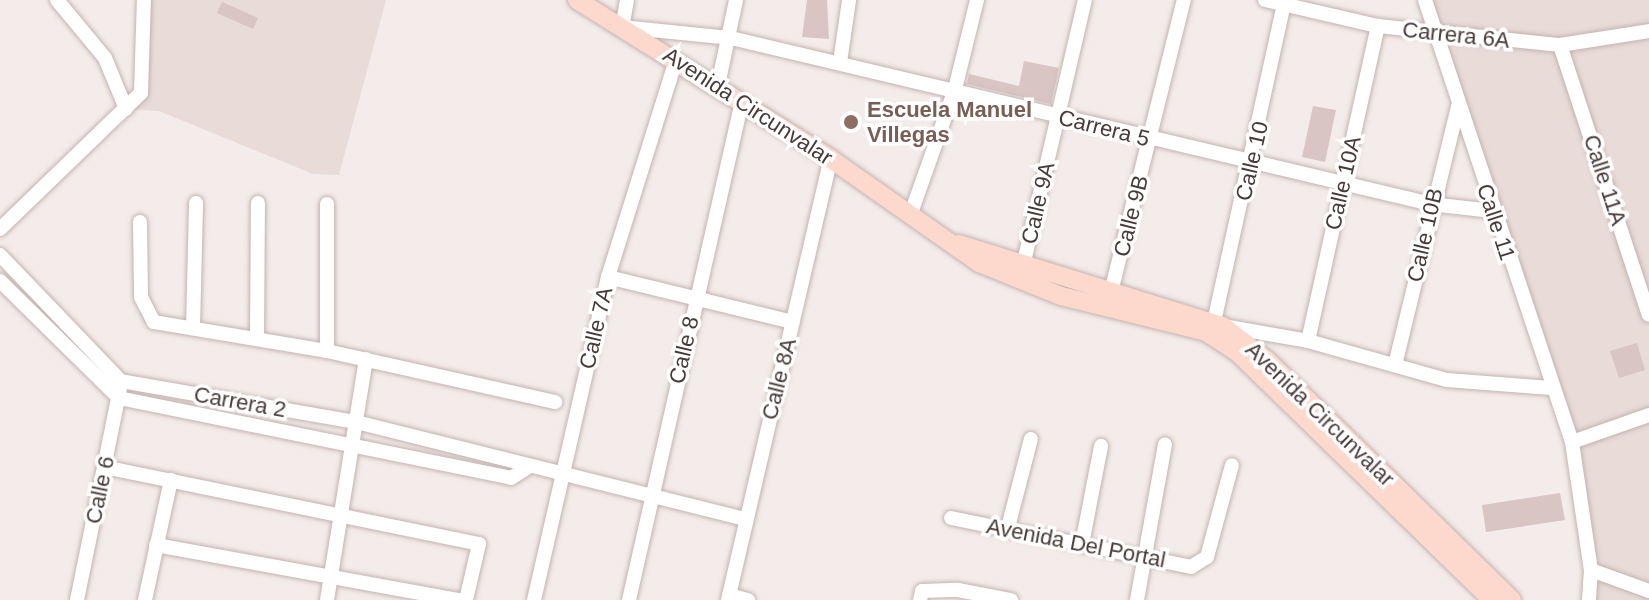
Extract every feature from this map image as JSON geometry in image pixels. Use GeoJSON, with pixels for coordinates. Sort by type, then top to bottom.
{"type":"FeatureCollection","features":[{"type":"Feature","properties":{"kind":"main road","name":"Avenida Circunvalar"},"geometry":{"type":"LineString","coordinates":[[577,0],[718,85],[956,244],[979,263],[1014,278],[1206,332],[1237,352],[1492,600]]}},
{"type":"Feature","properties":{"kind":"main road","name":"Avenida Circunvalar"},"geometry":{"type":"LineString","coordinates":[[956,244],[1219,324],[1269,362],[1512,600]]}},
{"type":"Feature","properties":{"kind":"street"},"geometry":{"type":"LineString","coordinates":[[57,0],[105,58],[126,109]]}},
{"type":"Feature","properties":{"kind":"street"},"geometry":{"type":"LineString","coordinates":[[0,229],[126,109],[145,78],[144,0]]}},
{"type":"Feature","properties":{"kind":"street"},"geometry":{"type":"LineString","coordinates":[[622,27],[627,0]]}},
{"type":"Feature","properties":{"kind":"street"},"geometry":{"type":"LineString","coordinates":[[718,85],[731,38],[736,0]]}},
{"type":"Feature","properties":{"kind":"street"},"geometry":{"type":"LineString","coordinates":[[840,62],[849,0]]}},
{"type":"Feature","properties":{"kind":"street"},"geometry":{"type":"LineString","coordinates":[[910,216],[955,89],[977,0]]}},
{"type":"Feature","properties":{"kind":"street","name":"Calle 9A"},"geometry":{"type":"LineString","coordinates":[[1023,266],[1085,0]]}},
{"type":"Feature","properties":{"kind":"street","name":"Calle 9B"},"geometry":{"type":"LineString","coordinates":[[1111,292],[1184,0]]}},
{"type":"Feature","properties":{"kind":"street","name":"Carrera 6A"},"geometry":{"type":"LineString","coordinates":[[1265,0],[1285,2],[1378,26],[1560,45],[1649,31]]}},
{"type":"Feature","properties":{"kind":"street","name":"Calle 11"},"geometry":{"type":"LineString","coordinates":[[1425,0],[1492,211],[1572,442],[1591,570],[1589,600]]}},
{"type":"Feature","properties":{"kind":"street","name":"Calle 10"},"geometry":{"type":"LineString","coordinates":[[1219,324],[1285,2]]}},
{"type":"Feature","properties":{"kind":"street","name":"Calle 10A"},"geometry":{"type":"LineString","coordinates":[[1308,341],[1378,26]]}},
{"type":"Feature","properties":{"kind":"street","name":"Carrera 5"},"geometry":{"type":"LineString","coordinates":[[622,27],[731,38],[1431,204],[1492,211]]}},
{"type":"Feature","properties":{"kind":"street","name":"Calle 11A"},"geometry":{"type":"LineString","coordinates":[[1560,45],[1649,315]]}},
{"type":"Feature","properties":{"kind":"street","name":"Calle 7A"},"geometry":{"type":"LineString","coordinates":[[534,600],[608,277],[676,60]]}},
{"type":"Feature","properties":{"kind":"street","name":"Calle 8"},"geometry":{"type":"LineString","coordinates":[[629,600],[742,101]]}},
{"type":"Feature","properties":{"kind":"street","name":"Calle 10B"},"geometry":{"type":"LineString","coordinates":[[1395,365],[1431,204],[1458,106]]}},
{"type":"Feature","properties":{"kind":"street","name":"Calle 8A"},"geometry":{"type":"LineString","coordinates":[[729,598],[744,519],[831,159]]}},
{"type":"Feature","properties":{"kind":"street"},"geometry":{"type":"LineString","coordinates":[[193,328],[196,203]]}},
{"type":"Feature","properties":{"kind":"street"},"geometry":{"type":"LineString","coordinates":[[257,338],[258,203]]}},
{"type":"Feature","properties":{"kind":"street"},"geometry":{"type":"LineString","coordinates":[[327,204],[327,351]]}},
{"type":"Feature","properties":{"kind":"street"},"geometry":{"type":"LineString","coordinates":[[140,222],[143,310],[154,322],[327,351],[555,402]]}},
{"type":"Feature","properties":{"kind":"street"},"geometry":{"type":"LineString","coordinates":[[0,255],[121,381]]}},
{"type":"Feature","properties":{"kind":"street"},"geometry":{"type":"LineString","coordinates":[[608,277],[793,322]]}},
{"type":"Feature","properties":{"kind":"street"},"geometry":{"type":"LineString","coordinates":[[0,281],[119,398]]}},
{"type":"Feature","properties":{"kind":"street"},"geometry":{"type":"LineString","coordinates":[[1219,324],[1308,341],[1497,388],[1551,388]]}},
{"type":"Feature","properties":{"kind":"street"},"geometry":{"type":"LineString","coordinates":[[327,600],[366,359]]}},
{"type":"Feature","properties":{"kind":"street","name":"Calle 6"},"geometry":{"type":"LineString","coordinates":[[77,600],[121,381]]}},
{"type":"Feature","properties":{"kind":"street","name":"Carrera 2"},"geometry":{"type":"LineString","coordinates":[[121,381],[356,422],[527,468],[562,473],[744,519]]}},
{"type":"Feature","properties":{"kind":"street","name":"Carrera 2"},"geometry":{"type":"LineString","coordinates":[[119,398],[511,478],[527,468]]}},
{"type":"Feature","properties":{"kind":"street"},"geometry":{"type":"LineString","coordinates":[[1572,442],[1649,415]]}},
{"type":"Feature","properties":{"kind":"street"},"geometry":{"type":"LineString","coordinates":[[1007,531],[1031,439]]}},
{"type":"Feature","properties":{"kind":"street"},"geometry":{"type":"LineString","coordinates":[[1137,600],[1165,445]]}},
{"type":"Feature","properties":{"kind":"street"},"geometry":{"type":"LineString","coordinates":[[1082,544],[1101,446]]}},
{"type":"Feature","properties":{"kind":"street","name":"Avenida Del Portal"},"geometry":{"type":"LineString","coordinates":[[951,518],[1007,531],[1201,565],[1232,465]]}},
{"type":"Feature","properties":{"kind":"street"},"geometry":{"type":"LineString","coordinates":[[104,467],[341,513],[479,544],[466,600]]}},
{"type":"Feature","properties":{"kind":"street"},"geometry":{"type":"LineString","coordinates":[[145,600],[171,480]]}},
{"type":"Feature","properties":{"kind":"street"},"geometry":{"type":"LineString","coordinates":[[156,545],[331,574],[459,600]]}},
{"type":"Feature","properties":{"kind":"street"},"geometry":{"type":"LineString","coordinates":[[1591,570],[1649,591]]}},
{"type":"Feature","properties":{"kind":"street"},"geometry":{"type":"LineString","coordinates":[[920,600],[922,591],[958,590],[1011,600]]}},
{"type":"Feature","properties":{"kind":"street"},"geometry":{"type":"LineString","coordinates":[[729,598],[748,600]]}},
{"type":"Feature","properties":{"kind":"shaded area"},"geometry":{"type":"Polygon","coordinates":[[[144,0],[386,0],[339,175],[313,174],[159,111],[126,109],[141,93],[144,0]]]}},
{"type":"Feature","properties":{"kind":"shaded area"},"geometry":{"type":"Polygon","coordinates":[[[1425,0],[1649,0],[1649,600],[1589,600],[1572,442],[1425,0]]]}},
{"type":"Feature","properties":{"kind":"building"},"geometry":{"type":"Polygon","coordinates":[[[807,0],[827,0],[829,39],[802,37],[807,0]]]}},
{"type":"Feature","properties":{"kind":"building"},"geometry":{"type":"Polygon","coordinates":[[[222,2],[258,18],[253,29],[217,13],[222,2]]]}},
{"type":"Feature","properties":{"kind":"building"},"geometry":{"type":"Polygon","coordinates":[[[1024,61],[1059,68],[1051,104],[967,84],[969,74],[1019,86],[1024,61]]]}},
{"type":"Feature","properties":{"kind":"building"},"geometry":{"type":"Polygon","coordinates":[[[1313,106],[1336,110],[1325,162],[1302,157],[1313,106]]]}},
{"type":"Feature","properties":{"kind":"building"},"geometry":{"type":"Polygon","coordinates":[[[1637,343],[1645,370],[1619,378],[1610,351],[1637,343]]]}},
{"type":"Feature","properties":{"kind":"building"},"geometry":{"type":"Polygon","coordinates":[[[1560,493],[1565,520],[1486,532],[1482,505],[1560,493]]]}},
{"type":"Feature","properties":{"kind":"place","name":"Escuela Manuel Villegas"},"geometry":{"type":"Point","coordinates":[851,122]}}]}
